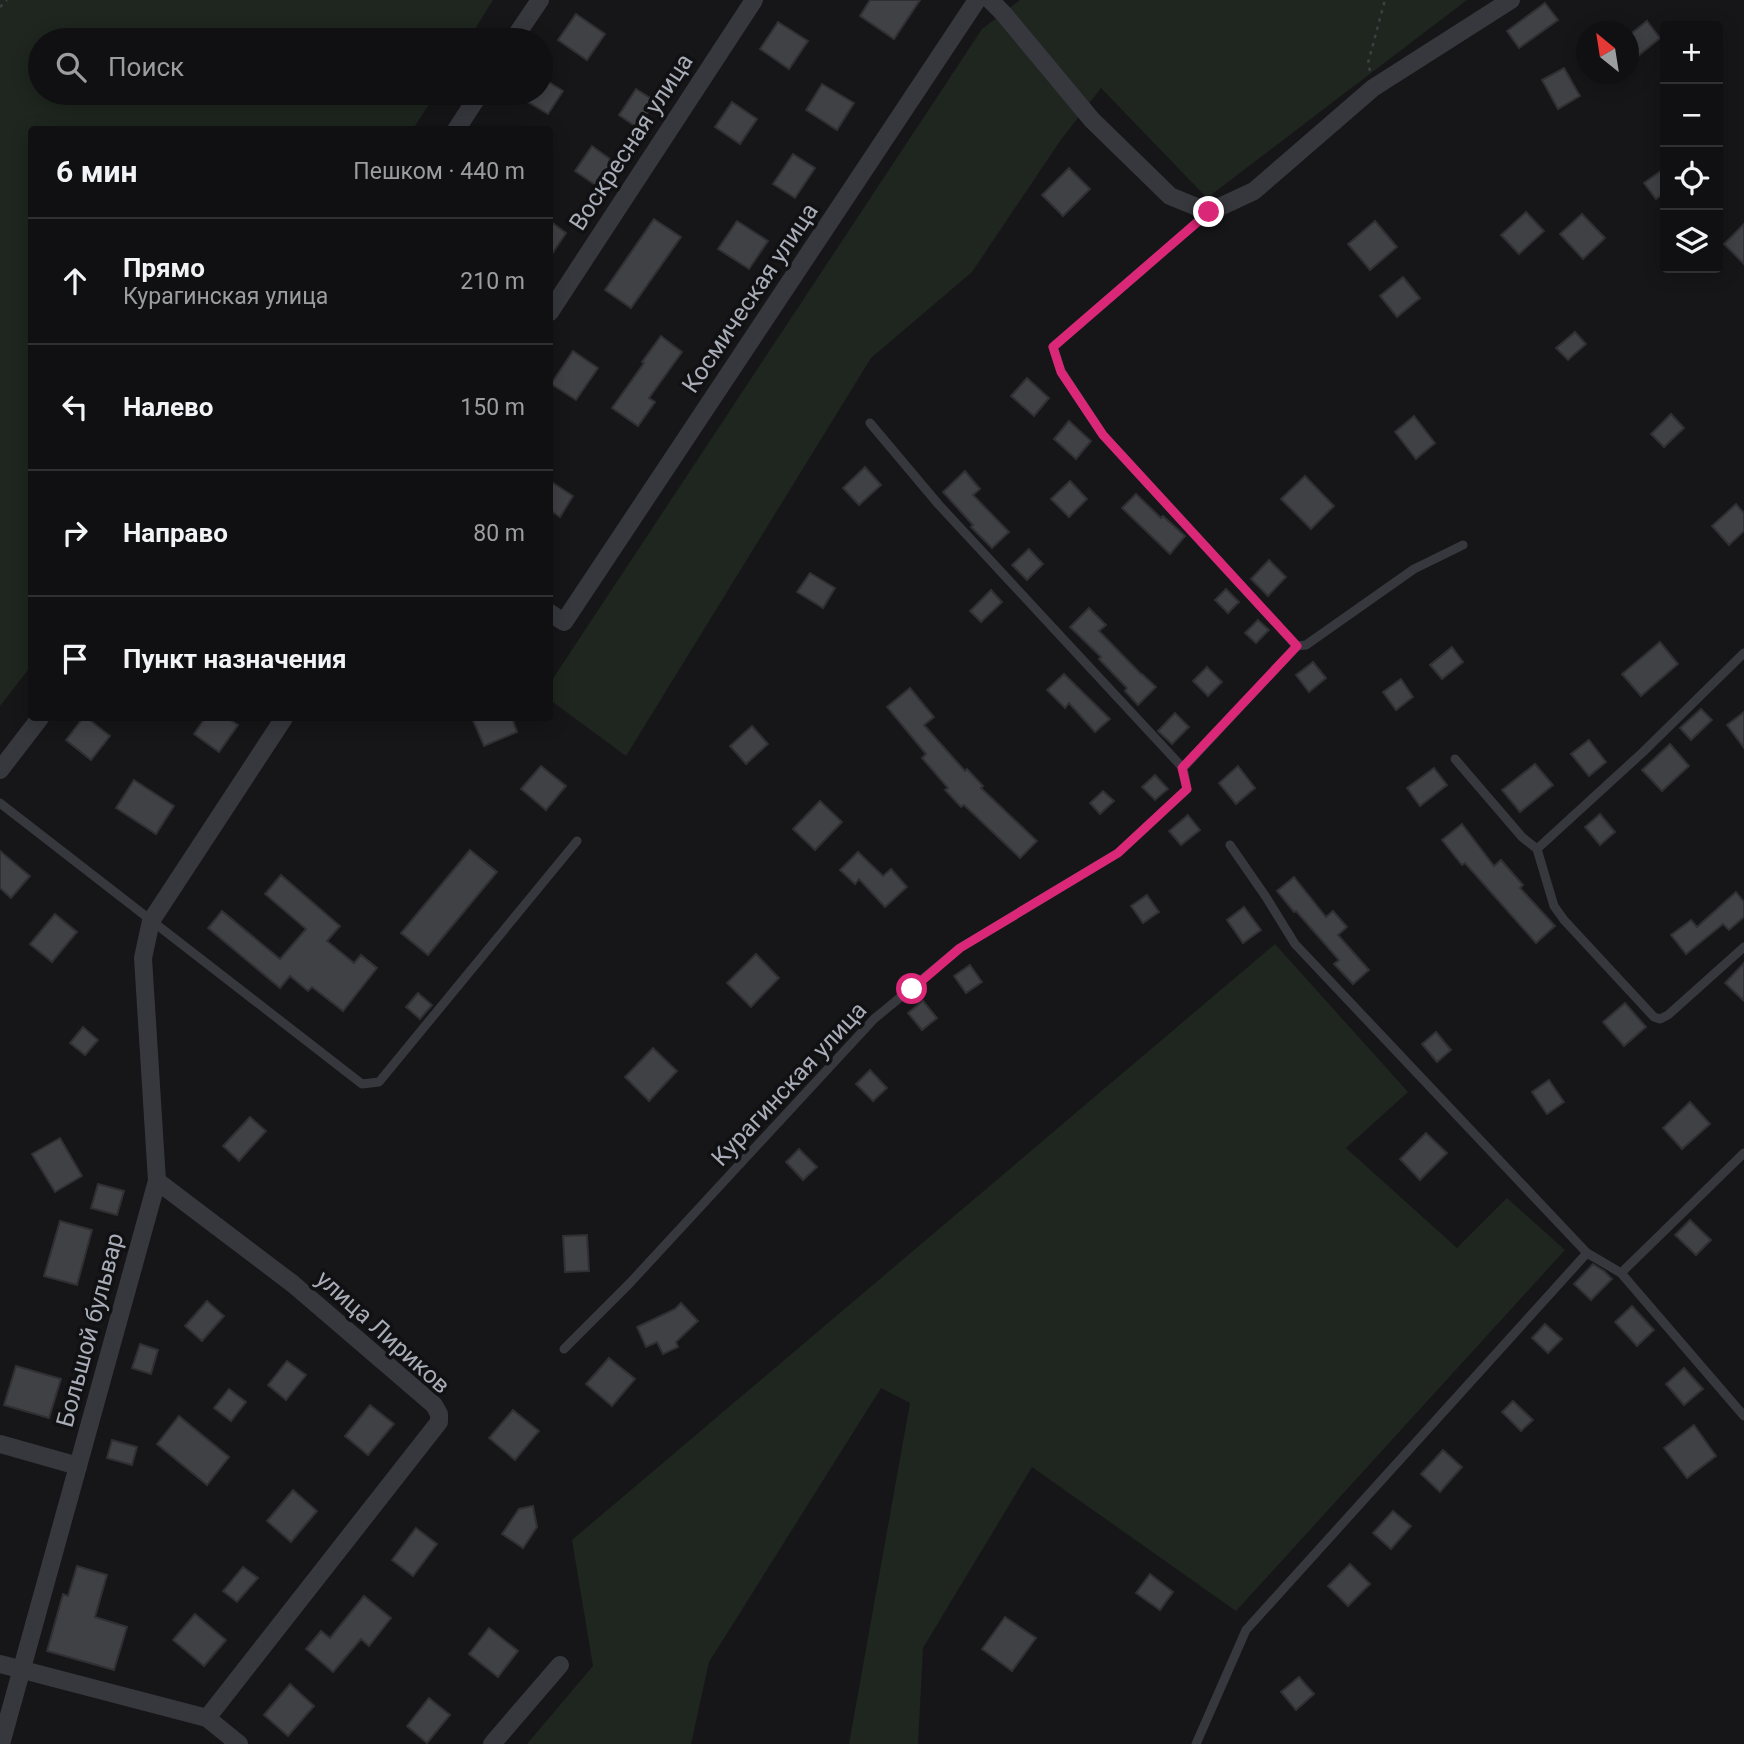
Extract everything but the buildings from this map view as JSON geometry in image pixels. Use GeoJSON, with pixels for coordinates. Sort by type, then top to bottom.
{"type":"FeatureCollection","features":[{"type":"Feature","properties":{"kind":"street"},"geometry":{"type":"LineString","coordinates":[[521,28],[540,0]]}},
{"type":"Feature","properties":{"kind":"street","name":"Воскресная улица"},"geometry":{"type":"LineString","coordinates":[[553,307],[754,0]]}},
{"type":"Feature","properties":{"kind":"street","name":"Космическая улица"},"geometry":{"type":"LineString","coordinates":[[556,618],[977,0]]}},
{"type":"Feature","properties":{"kind":"street"},"geometry":{"type":"LineString","coordinates":[[990,0],[1092,120],[1170,196],[1209,212],[1254,191],[1373,89],[1511,0]]}},
{"type":"Feature","properties":{"kind":"street"},"geometry":{"type":"LineString","coordinates":[[459,126],[472,105]]}},
{"type":"Feature","properties":{"kind":"street"},"geometry":{"type":"LineString","coordinates":[[0,770],[38,721]]}},
{"type":"Feature","properties":{"kind":"street"},"geometry":{"type":"LineString","coordinates":[[151,921],[282,721]]}},
{"type":"Feature","properties":{"kind":"street","name":"Большой бульвар"},"geometry":{"type":"LineString","coordinates":[[1,1744],[156,1181],[143,958],[151,921]]}},
{"type":"Feature","properties":{"kind":"street","name":"улица Лириков"},"geometry":{"type":"LineString","coordinates":[[156,1181],[293,1284],[433,1405],[439,1414],[439,1422],[207,1718]]}},
{"type":"Feature","properties":{"kind":"street"},"geometry":{"type":"LineString","coordinates":[[0,1444],[78,1466]]}},
{"type":"Feature","properties":{"kind":"street"},"geometry":{"type":"LineString","coordinates":[[0,1664],[207,1718],[239,1744]]}},
{"type":"Feature","properties":{"kind":"street"},"geometry":{"type":"LineString","coordinates":[[492,1744],[560,1665]]}},
{"type":"Feature","properties":{"kind":"lane"},"geometry":{"type":"LineString","coordinates":[[1209,212],[1053,347],[1061,372],[1103,435],[1297,646]]}},
{"type":"Feature","properties":{"kind":"lane"},"geometry":{"type":"LineString","coordinates":[[870,423],[939,505],[1182,768],[1297,646],[1306,645],[1413,569],[1463,545]]}},
{"type":"Feature","properties":{"kind":"lane"},"geometry":{"type":"LineString","coordinates":[[1536,849],[1643,752],[1744,653]]}},
{"type":"Feature","properties":{"kind":"lane"},"geometry":{"type":"LineString","coordinates":[[1455,759],[1522,838],[1536,849],[1554,906],[1563,920],[1654,1017],[1660,1019],[1668,1015],[1744,947]]}},
{"type":"Feature","properties":{"kind":"lane","name":"Курагинская улица"},"geometry":{"type":"LineString","coordinates":[[564,1349],[629,1284],[874,1019],[960,948],[1118,853],[1187,789],[1182,768]]}},
{"type":"Feature","properties":{"kind":"lane"},"geometry":{"type":"LineString","coordinates":[[0,803],[362,1084],[379,1082],[577,841]]}},
{"type":"Feature","properties":{"kind":"lane"},"geometry":{"type":"LineString","coordinates":[[1230,845],[1295,944],[1587,1253],[1621,1273],[1744,1416]]}},
{"type":"Feature","properties":{"kind":"lane"},"geometry":{"type":"LineString","coordinates":[[1621,1273],[1744,1153]]}},
{"type":"Feature","properties":{"kind":"lane"},"geometry":{"type":"LineString","coordinates":[[1196,1744],[1246,1630],[1587,1253]]}},
{"type":"Feature","properties":{"kind":"path"},"geometry":{"type":"LineString","coordinates":[[0,7],[7,0]]}},
{"type":"Feature","properties":{"kind":"path"},"geometry":{"type":"LineString","coordinates":[[1373,89],[1368,63],[1385,0]]}},
{"type":"Feature","properties":{"kind":"shaded area"},"geometry":{"type":"Polygon","coordinates":[[[0,0],[493,0],[476,28],[28,28],[28,105],[428,105],[415,126],[28,126],[28,670],[0,706],[0,0]]]}},
{"type":"Feature","properties":{"kind":"shaded area"},"geometry":{"type":"Polygon","coordinates":[[[1020,0],[1467,0],[1207,198],[1101,88],[1060,141],[972,272],[871,358],[626,756],[553,702],[553,678],[982,29],[1020,0]]]}},
{"type":"Feature","properties":{"kind":"shaded area"},"geometry":{"type":"Polygon","coordinates":[[[1275,944],[1408,1092],[1346,1148],[1457,1248],[1507,1198],[1565,1250],[1236,1611],[1032,1467],[923,1648],[918,1744],[849,1744],[910,1403],[881,1388],[709,1662],[691,1744],[527,1744],[593,1666],[572,1540],[1275,944]]]}},
{"type":"Feature","properties":{"kind":"route"},"geometry":{"type":"LineString","coordinates":[[912,989],[960,948],[1118,853],[1187,789],[1182,768],[1297,646],[1103,435],[1061,372],[1053,347],[1209,212]]}}]}
